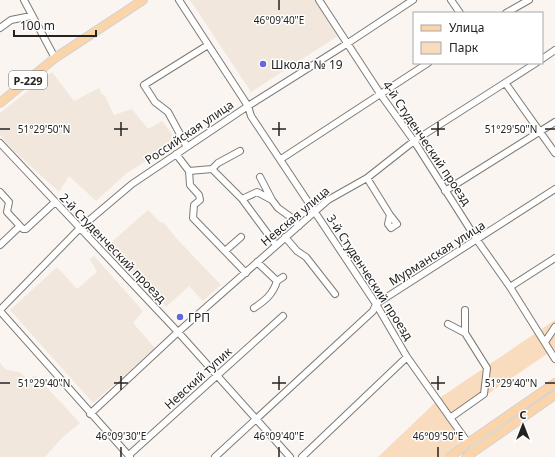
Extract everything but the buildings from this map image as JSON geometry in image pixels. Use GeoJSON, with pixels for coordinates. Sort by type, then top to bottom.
{"type":"FeatureCollection","features":[{"type":"Feature","properties":{"kind":"main road","name":"Р-229"},"geometry":{"type":"LineString","coordinates":[[0,103],[55,58],[143,0]]}},
{"type":"Feature","properties":{"kind":"main road"},"geometry":{"type":"LineString","coordinates":[[450,457],[555,383]]}},
{"type":"Feature","properties":{"kind":"main road"},"geometry":{"type":"LineString","coordinates":[[465,457],[555,395]]}},
{"type":"Feature","properties":{"kind":"street"},"geometry":{"type":"LineString","coordinates":[[24,0],[31,16],[55,58]]}},
{"type":"Feature","properties":{"kind":"street","name":"3-й Студенческий проезд"},"geometry":{"type":"LineString","coordinates":[[179,0],[248,106],[251,116],[376,304],[407,357],[468,443]]}},
{"type":"Feature","properties":{"kind":"street","name":"4-й Студенческий проезд"},"geometry":{"type":"LineString","coordinates":[[319,0],[414,141],[477,240],[510,287],[555,359]]}},
{"type":"Feature","properties":{"kind":"street","name":"Российская улица"},"geometry":{"type":"LineString","coordinates":[[0,311],[80,228],[132,184],[248,106],[413,0]]}},
{"type":"Feature","properties":{"kind":"street"},"geometry":{"type":"LineString","coordinates":[[451,0],[459,12]]}},
{"type":"Feature","properties":{"kind":"street"},"geometry":{"type":"LineString","coordinates":[[508,12],[529,0]]}},
{"type":"Feature","properties":{"kind":"street"},"geometry":{"type":"LineString","coordinates":[[0,28],[12,20],[31,16]]}},
{"type":"Feature","properties":{"kind":"street"},"geometry":{"type":"LineString","coordinates":[[187,147],[168,112],[155,102],[144,85],[208,46]]}},
{"type":"Feature","properties":{"kind":"street"},"geometry":{"type":"LineString","coordinates":[[543,58],[555,50]]}},
{"type":"Feature","properties":{"kind":"street"},"geometry":{"type":"LineString","coordinates":[[281,159],[426,64]]}},
{"type":"Feature","properties":{"kind":"street","name":"Невская улица"},"geometry":{"type":"LineString","coordinates":[[90,414],[178,332],[328,200],[367,178],[414,141],[506,84],[535,64]]}},
{"type":"Feature","properties":{"kind":"street"},"geometry":{"type":"LineString","coordinates":[[506,84],[541,131],[555,153]]}},
{"type":"Feature","properties":{"kind":"street"},"geometry":{"type":"LineString","coordinates":[[445,191],[555,122]]}},
{"type":"Feature","properties":{"kind":"street","name":"2-й Студенческий проезд"},"geometry":{"type":"LineString","coordinates":[[0,143],[54,203],[80,228],[178,332],[290,457]]}},
{"type":"Feature","properties":{"kind":"street"},"geometry":{"type":"LineString","coordinates":[[189,172],[212,169],[240,151]]}},
{"type":"Feature","properties":{"kind":"street"},"geometry":{"type":"LineString","coordinates":[[176,154],[189,172],[190,185],[199,195],[200,200],[194,205],[193,218],[246,273]]}},
{"type":"Feature","properties":{"kind":"street"},"geometry":{"type":"LineString","coordinates":[[212,169],[242,199],[276,245]]}},
{"type":"Feature","properties":{"kind":"street"},"geometry":{"type":"LineString","coordinates":[[260,177],[278,208],[292,218],[299,226]]}},
{"type":"Feature","properties":{"kind":"street"},"geometry":{"type":"LineString","coordinates":[[367,178],[390,215]]}},
{"type":"Feature","properties":{"kind":"street","name":"Мурманская улица"},"geometry":{"type":"LineString","coordinates":[[215,457],[373,311],[376,304],[554,191]]}},
{"type":"Feature","properties":{"kind":"street"},"geometry":{"type":"LineString","coordinates":[[0,192],[9,202],[7,212],[23,229],[26,229],[54,203]]}},
{"type":"Feature","properties":{"kind":"street"},"geometry":{"type":"LineString","coordinates":[[242,199],[257,192],[272,200]]}},
{"type":"Feature","properties":{"kind":"street"},"geometry":{"type":"LineString","coordinates":[[0,245],[20,226]]}},
{"type":"Feature","properties":{"kind":"street"},"geometry":{"type":"LineString","coordinates":[[225,251],[241,237]]}},
{"type":"Feature","properties":{"kind":"street"},"geometry":{"type":"LineString","coordinates":[[285,237],[297,251],[306,257],[335,294]]}},
{"type":"Feature","properties":{"kind":"street"},"geometry":{"type":"LineString","coordinates":[[510,287],[555,258]]}},
{"type":"Feature","properties":{"kind":"street"},"geometry":{"type":"LineString","coordinates":[[258,262],[277,280]]}},
{"type":"Feature","properties":{"kind":"street"},"geometry":{"type":"LineString","coordinates":[[254,308],[274,291],[277,280],[283,277]]}},
{"type":"Feature","properties":{"kind":"street"},"geometry":{"type":"LineString","coordinates":[[465,333],[466,310]]}},
{"type":"Feature","properties":{"kind":"street"},"geometry":{"type":"LineString","coordinates":[[0,311],[90,414],[129,456]]}},
{"type":"Feature","properties":{"kind":"street","name":"Невский тупик"},"geometry":{"type":"LineString","coordinates":[[129,456],[283,316]]}},
{"type":"Feature","properties":{"kind":"street"},"geometry":{"type":"LineString","coordinates":[[448,324],[465,333],[487,368],[484,394],[450,418]]}},
{"type":"Feature","properties":{"kind":"street"},"geometry":{"type":"LineString","coordinates":[[545,342],[555,327]]}},
{"type":"Feature","properties":{"kind":"street"},"geometry":{"type":"LineString","coordinates":[[302,457],[407,357]]}},
{"type":"Feature","properties":{"kind":"street"},"geometry":{"type":"LineString","coordinates":[[458,450],[465,457]]}},
{"type":"Feature","properties":{"kind":"shaded area","name":"Школа № 19"},"geometry":{"type":"Polygon","coordinates":[[[190,0],[315,0],[338,36],[251,92],[190,0]]]}},
{"type":"Feature","properties":{"kind":"shaded area"},"geometry":{"type":"Polygon","coordinates":[[[52,72],[74,101],[99,88],[102,95],[104,94],[114,115],[132,109],[148,129],[162,121],[178,142],[128,172],[96,201],[69,176],[59,192],[15,152],[0,135],[0,113],[52,72]]]}},
{"type":"Feature","properties":{"kind":"shaded area"},"geometry":{"type":"Polygon","coordinates":[[[148,210],[160,222],[164,223],[221,285],[203,301],[189,286],[166,307],[107,246],[148,210]]]}},
{"type":"Feature","properties":{"kind":"shaded area"},"geometry":{"type":"Polygon","coordinates":[[[94,256],[143,311],[133,323],[155,348],[93,403],[10,310],[57,267],[77,289],[97,272],[90,259],[94,256]]]}},
{"type":"Feature","properties":{"kind":"shaded area"},"geometry":{"type":"Polygon","coordinates":[[[0,363],[5,369],[21,373],[28,381],[35,375],[80,423],[63,437],[45,457],[0,457],[0,363]]]}},
{"type":"Feature","properties":{"kind":"green space"},"geometry":{"type":"Polygon","coordinates":[[[555,320],[555,362],[547,354],[449,422],[461,441],[444,457],[378,457],[441,397],[555,320]]]}},
{"type":"Feature","properties":{"kind":"place","name":"Школа № 19"},"geometry":{"type":"Point","coordinates":[263,64]}},
{"type":"Feature","properties":{"kind":"place","name":"ГРП"},"geometry":{"type":"Point","coordinates":[180,317]}}]}
